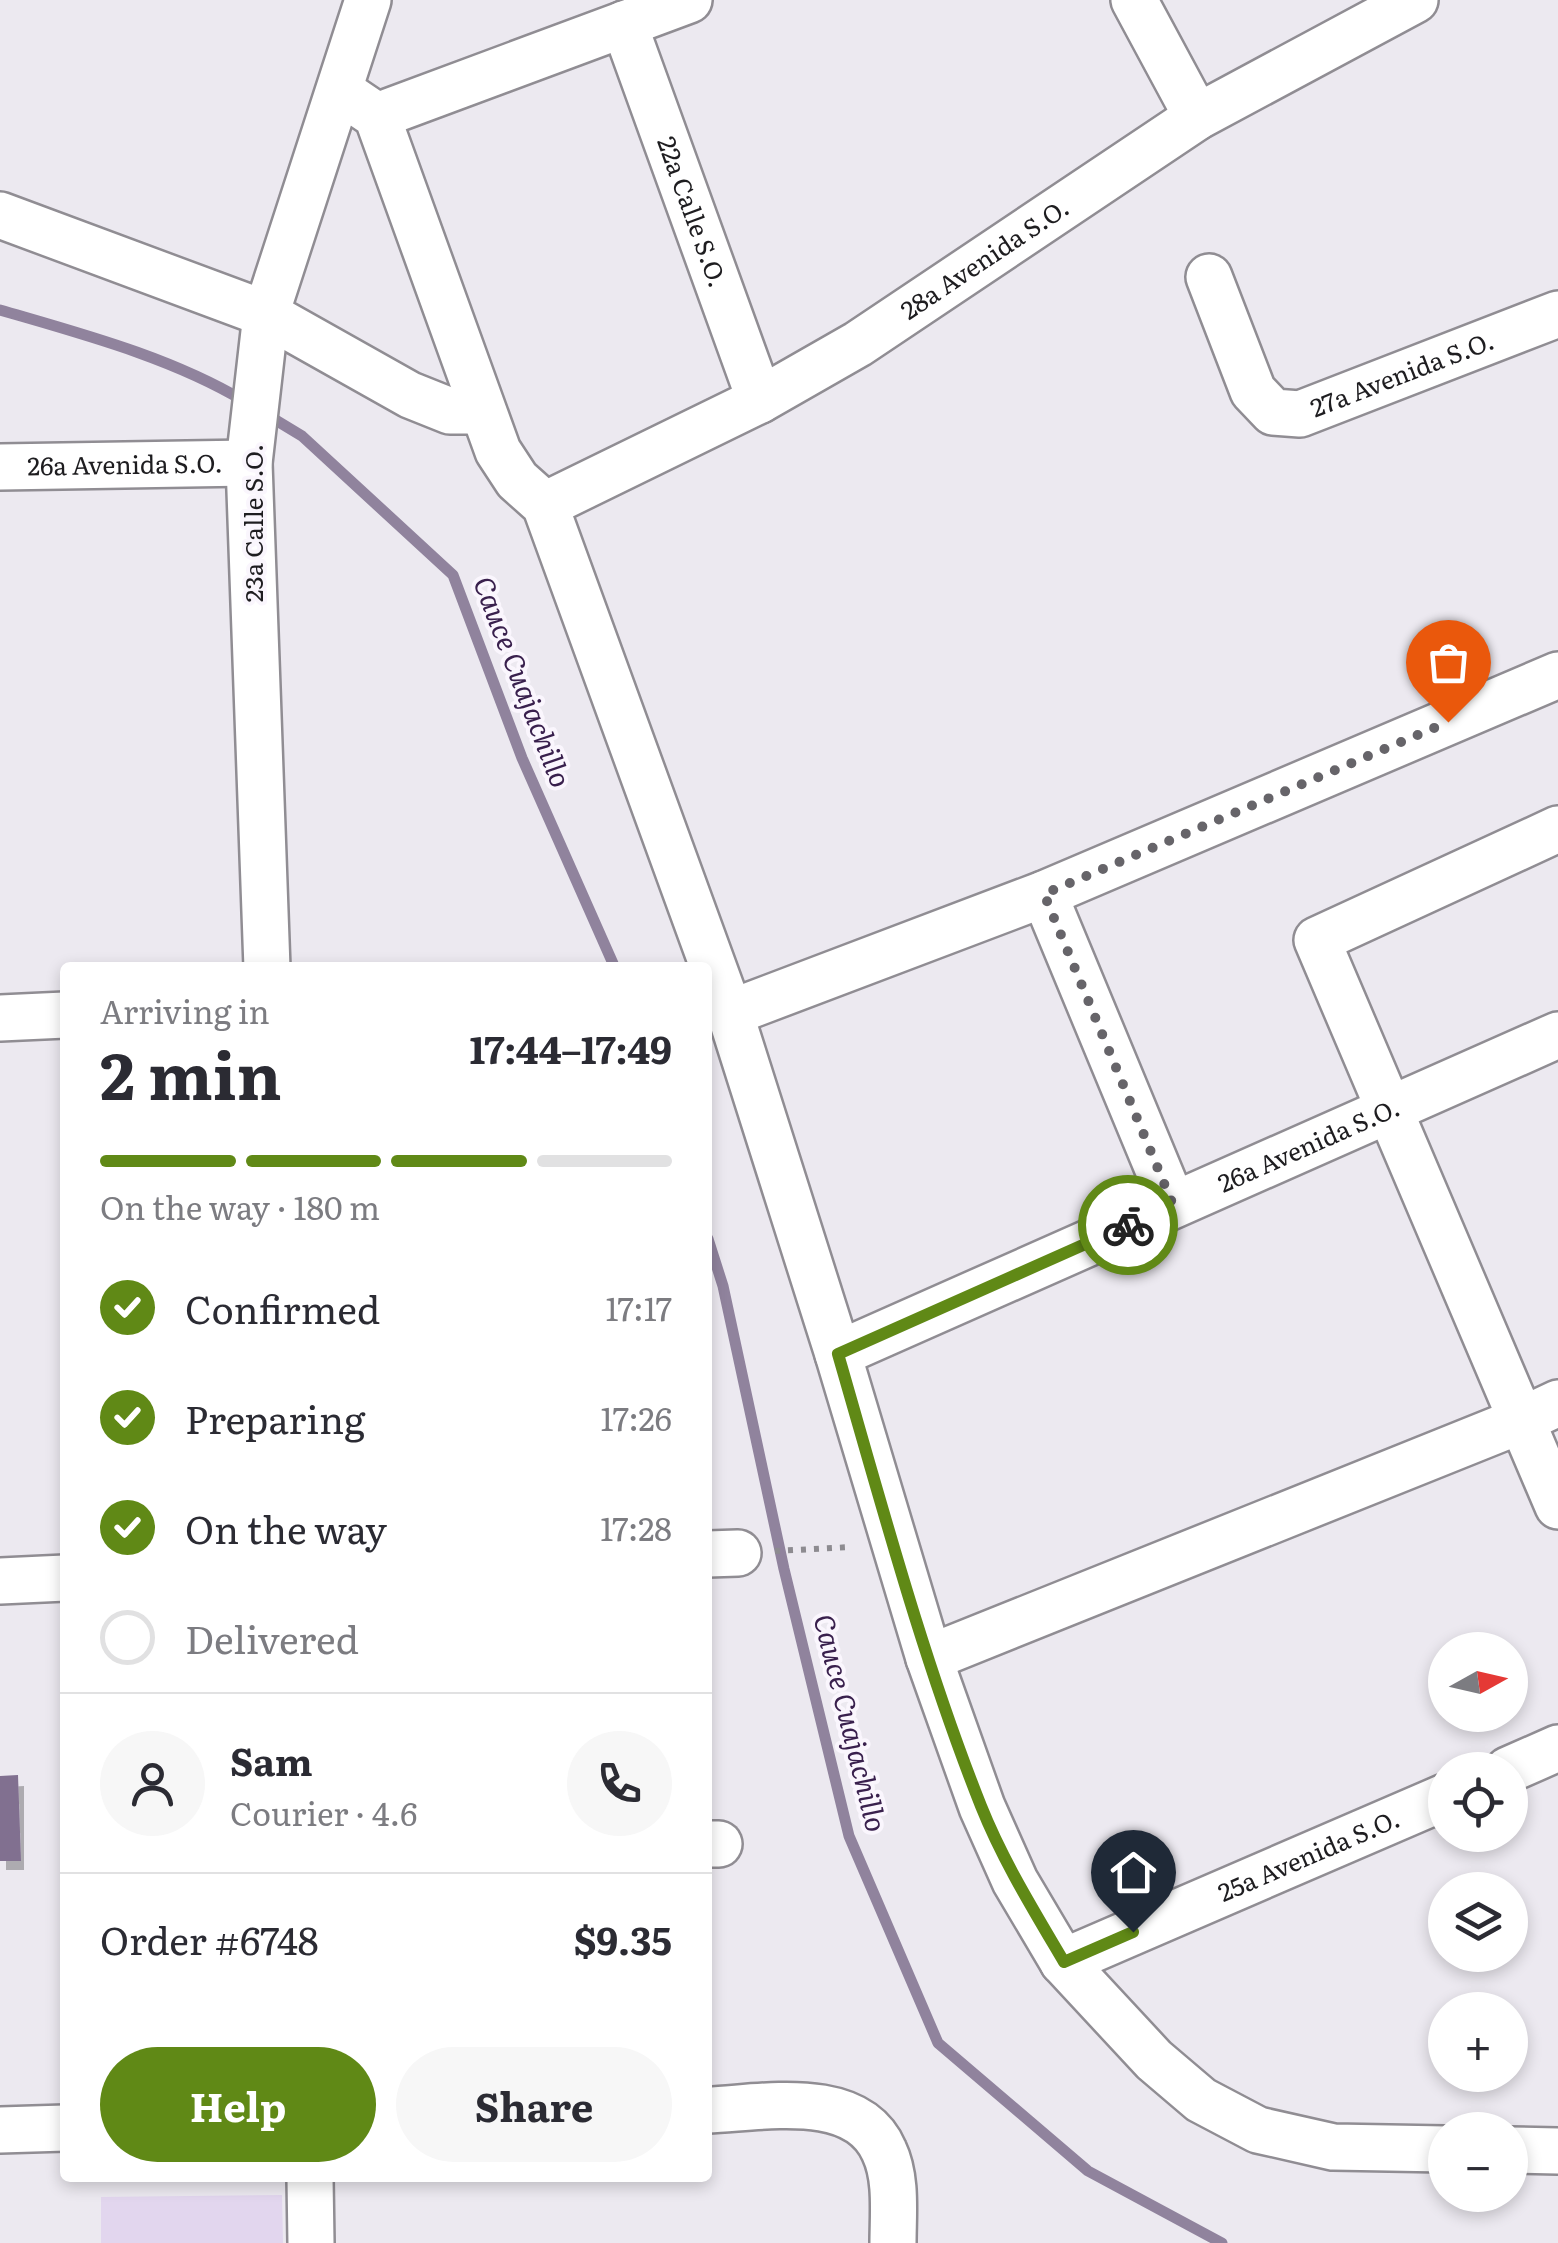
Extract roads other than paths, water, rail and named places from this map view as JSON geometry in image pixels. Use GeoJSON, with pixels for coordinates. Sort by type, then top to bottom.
{"type":"FeatureCollection","features":[{"type":"Feature","properties":{"kind":"street","name":"23a Calle S.O."},"geometry":{"type":"LineString","coordinates":[[267,962],[251,448],[266,314],[358,103],[368,0]]}},
{"type":"Feature","properties":{"kind":"street"},"geometry":{"type":"LineString","coordinates":[[689,0],[624,24],[358,103],[498,451],[517,480],[545,505],[711,962]]}},
{"type":"Feature","properties":{"kind":"street"},"geometry":{"type":"LineString","coordinates":[[1134,0],[1197,117]]}},
{"type":"Feature","properties":{"kind":"street","name":"28a Avenida S.O."},"geometry":{"type":"LineString","coordinates":[[545,505],[760,400],[858,344],[1197,117],[1400,3]]}},
{"type":"Feature","properties":{"kind":"street","name":"22a Calle S.O."},"geometry":{"type":"LineString","coordinates":[[624,24],[760,400]]}},
{"type":"Feature","properties":{"kind":"street"},"geometry":{"type":"LineString","coordinates":[[0,215],[266,314],[450,412],[482,412]]}},
{"type":"Feature","properties":{"kind":"street","name":"27a Avenida S.O."},"geometry":{"type":"LineString","coordinates":[[1209,277],[1254,392],[1273,412],[1300,414],[1558,314]]}},
{"type":"Feature","properties":{"kind":"street","name":"26a Avenida S.O."},"geometry":{"type":"LineString","coordinates":[[0,468],[251,448]]}},
{"type":"Feature","properties":{"kind":"street"},"geometry":{"type":"LineString","coordinates":[[730,1013],[1044,894],[1558,674]]}},
{"type":"Feature","properties":{"kind":"street"},"geometry":{"type":"LineString","coordinates":[[1558,829],[1317,940],[1391,1108],[1540,1412],[1558,1506]]}},
{"type":"Feature","properties":{"kind":"street"},"geometry":{"type":"LineString","coordinates":[[1044,894],[1173,1205]]}},
{"type":"Feature","properties":{"kind":"street"},"geometry":{"type":"LineString","coordinates":[[712,964],[838,1354],[930,1658],[982,1807],[1016,1881],[1064,1962],[1154,2060],[1202,2100],[1258,2130],[1332,2147],[1428,2149]]}},
{"type":"Feature","properties":{"kind":"street"},"geometry":{"type":"LineString","coordinates":[[0,1018],[60,1015]]}},
{"type":"Feature","properties":{"kind":"street","name":"26a Avenida S.O."},"geometry":{"type":"LineString","coordinates":[[838,1354],[1558,1034]]}},
{"type":"Feature","properties":{"kind":"street"},"geometry":{"type":"LineString","coordinates":[[930,1658],[1540,1412]]}},
{"type":"Feature","properties":{"kind":"street"},"geometry":{"type":"LineString","coordinates":[[0,1581],[60,1578]]}},
{"type":"Feature","properties":{"kind":"street"},"geometry":{"type":"LineString","coordinates":[[1528,1761],[1558,1748]]}},
{"type":"Feature","properties":{"kind":"street","name":"25a Avenida S.O."},"geometry":{"type":"LineString","coordinates":[[1064,1962],[1428,1804]]}},
{"type":"Feature","properties":{"kind":"street"},"geometry":{"type":"LineString","coordinates":[[712,2110],[819,2107],[864,2122],[884,2151],[892,2185],[894,2243]]}},
{"type":"Feature","properties":{"kind":"street"},"geometry":{"type":"LineString","coordinates":[[0,2130],[60,2128]]}},
{"type":"Feature","properties":{"kind":"street"},"geometry":{"type":"LineString","coordinates":[[1528,2150],[1558,2151]]}},
{"type":"Feature","properties":{"kind":"street"},"geometry":{"type":"LineString","coordinates":[[310,2182],[311,2243]]}},
{"type":"Feature","properties":{"kind":"waterway","name":"Cauce Cuajachillo"},"geometry":{"type":"LineString","coordinates":[[0,310],[156,359],[244,401]]}},
{"type":"Feature","properties":{"kind":"waterway","name":"Cauce Cuajachillo"},"geometry":{"type":"LineString","coordinates":[[264,413],[302,436],[453,575],[522,758],[612,962]]}},
{"type":"Feature","properties":{"kind":"waterway","name":"Cauce Cuajachillo"},"geometry":{"type":"LineString","coordinates":[[712,1252],[849,1836],[938,2043],[1088,2171],[1222,2243]]}}]}
